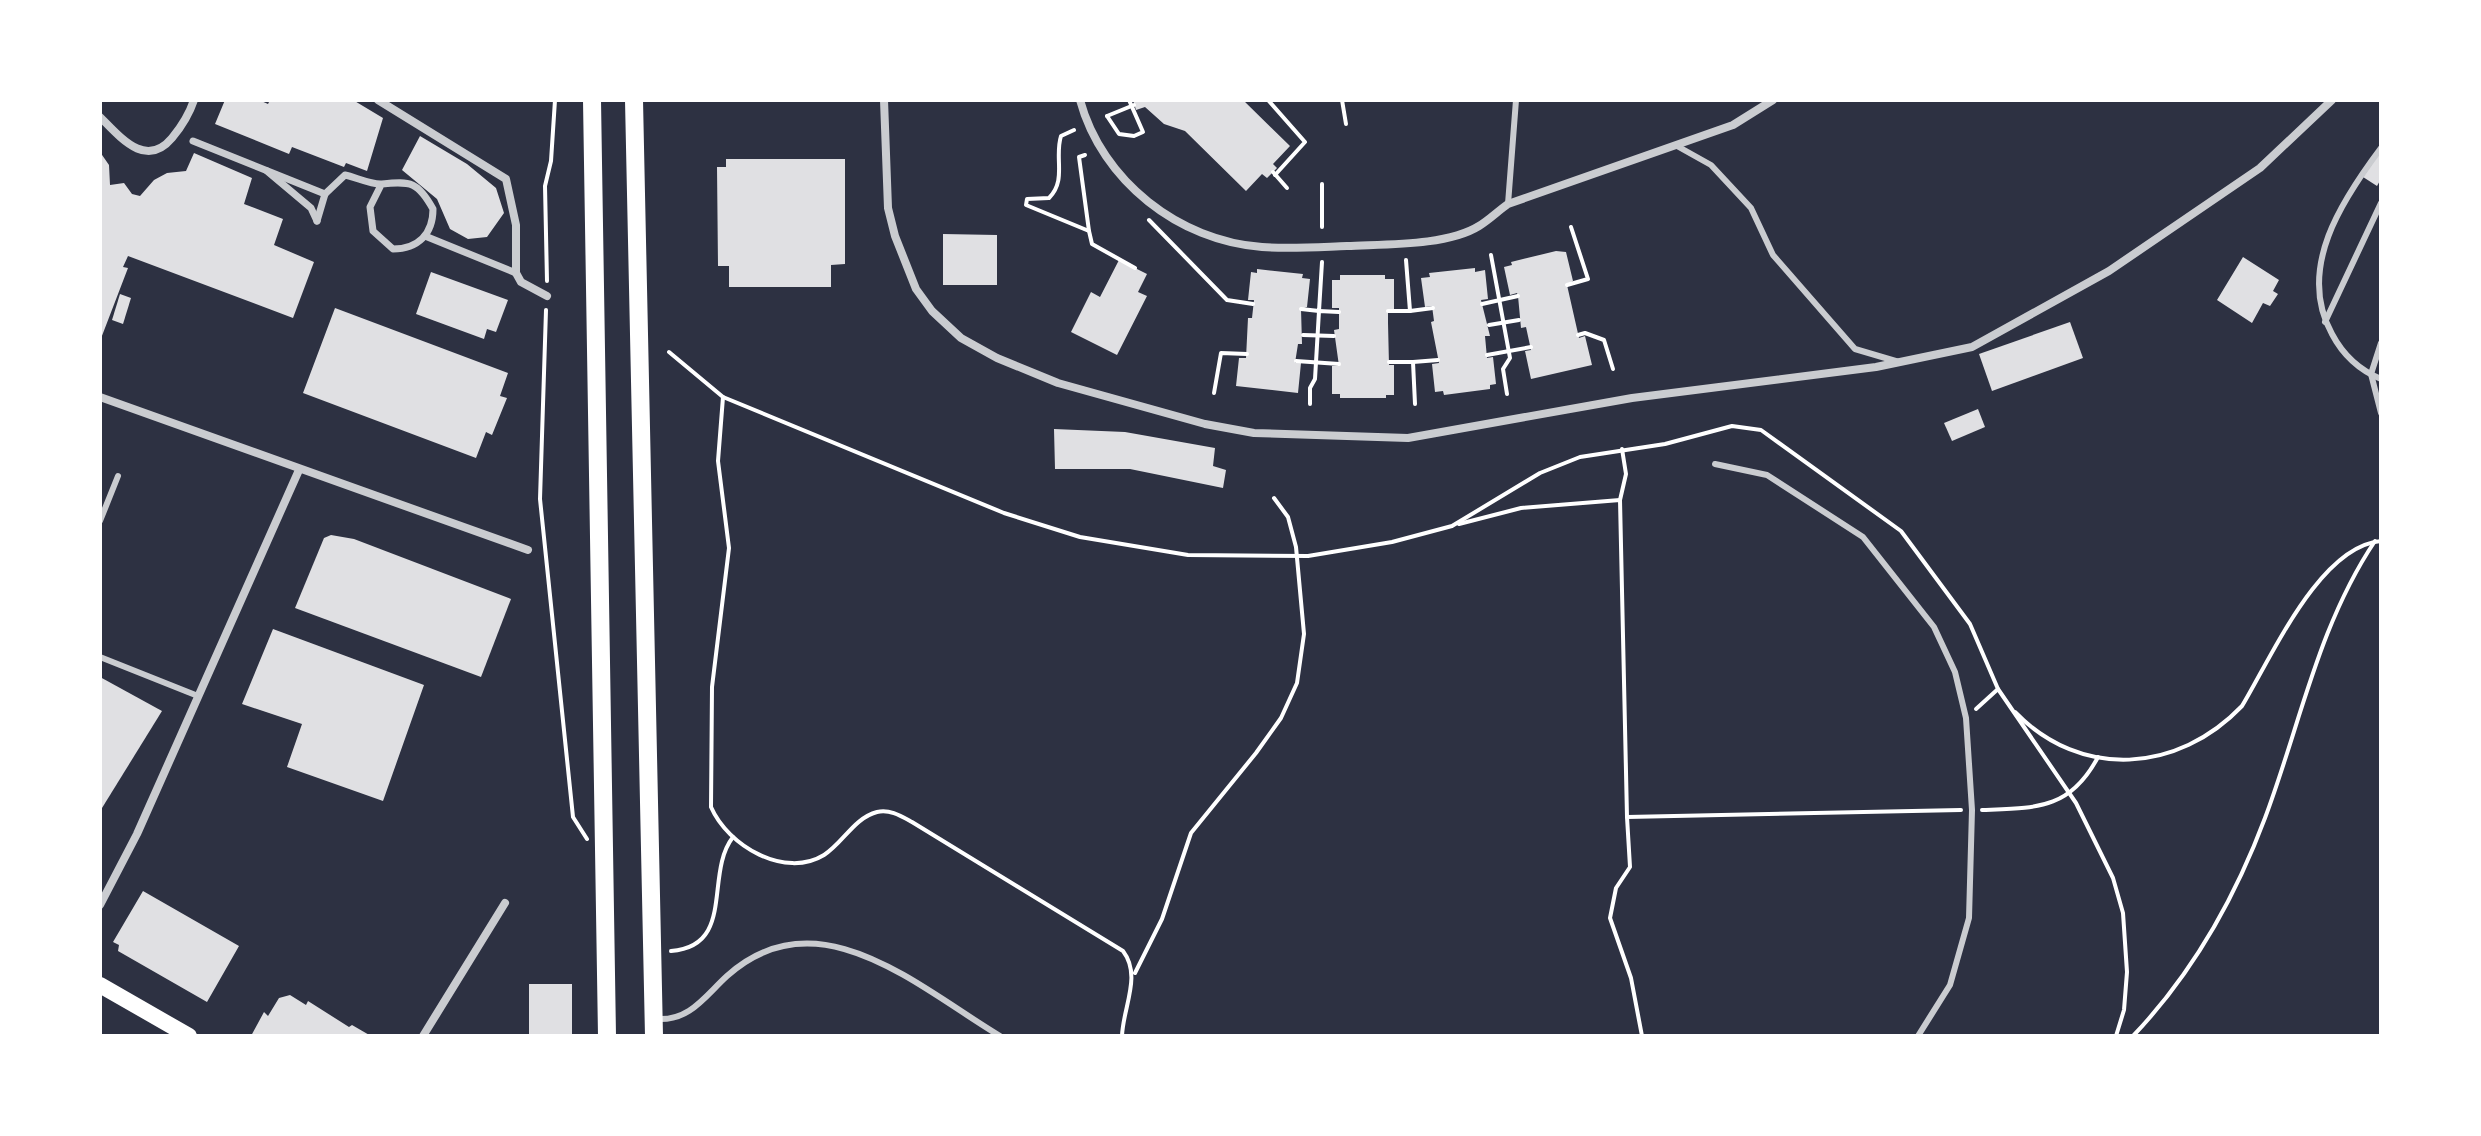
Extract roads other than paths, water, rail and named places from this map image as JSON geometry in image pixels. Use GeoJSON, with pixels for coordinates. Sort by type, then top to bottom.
{"type":"FeatureCollection","features":[{"type":"Feature","properties":{"kind":"highway"},"geometry":{"type":"LineString","coordinates":[[592,100],[607,1036]]}},
{"type":"Feature","properties":{"kind":"highway"},"geometry":{"type":"LineString","coordinates":[[634,100],[654,1027]]}},
{"type":"Feature","properties":{"kind":"main road"},"geometry":{"type":"LineString","coordinates":[[100,985],[189,1036]]}},
{"type":"Feature","properties":{"kind":"street"},"geometry":{"type":"LineString","coordinates":[[100,117],[134,149],[150,154],[163,149],[178,130],[194,100]]}},
{"type":"Feature","properties":{"kind":"street"},"geometry":{"type":"LineString","coordinates":[[378,100],[506,179],[516,225],[516,273],[521,282],[547,296]]}},
{"type":"Feature","properties":{"kind":"street"},"geometry":{"type":"LineString","coordinates":[[884,100],[888,208],[906,266],[932,311],[961,338],[997,358],[1085,393],[1190,420],[1254,433],[1408,438],[1632,398],[1900,362],[1972,347],[2109,271],[2260,168],[2332,100]]}},
{"type":"Feature","properties":{"kind":"street"},"geometry":{"type":"LineString","coordinates":[[1080,100],[1087,125],[1127,184],[1164,215],[1221,239],[1261,247],[1435,240],[1476,228],[1508,204],[1733,125],[1773,100]]}},
{"type":"Feature","properties":{"kind":"street"},"geometry":{"type":"LineString","coordinates":[[193,141],[325,194]]}},
{"type":"Feature","properties":{"kind":"street"},"geometry":{"type":"LineString","coordinates":[[265,170],[311,208],[317,221],[325,194],[345,175],[381,185]]}},
{"type":"Feature","properties":{"kind":"street"},"geometry":{"type":"LineString","coordinates":[[392,180],[405,182],[426,196],[433,209],[433,221],[419,243],[404,249],[393,249],[380,241],[369,220],[370,207],[381,185],[392,180]]}},
{"type":"Feature","properties":{"kind":"street"},"geometry":{"type":"LineString","coordinates":[[425,236],[516,273]]}},
{"type":"Feature","properties":{"kind":"street"},"geometry":{"type":"LineString","coordinates":[[100,397],[528,550]]}},
{"type":"Feature","properties":{"kind":"street"},"geometry":{"type":"LineString","coordinates":[[100,905],[137,834],[299,470]]}},
{"type":"Feature","properties":{"kind":"street"},"geometry":{"type":"LineString","coordinates":[[423,1036],[505,903]]}},
{"type":"Feature","properties":{"kind":"lane"},"geometry":{"type":"LineString","coordinates":[[1508,204],[1516,100]]}},
{"type":"Feature","properties":{"kind":"lane"},"geometry":{"type":"LineString","coordinates":[[1677,146],[1711,165],[1751,208],[1773,255],[1855,349],[1900,362]]}},
{"type":"Feature","properties":{"kind":"lane"},"geometry":{"type":"LineString","coordinates":[[2381,148],[2356,181],[2332,224],[2320,263],[2318,292],[2325,322],[2337,344],[2356,365],[2381,379]]}},
{"type":"Feature","properties":{"kind":"lane"},"geometry":{"type":"LineString","coordinates":[[2325,322],[2381,203]]}},
{"type":"Feature","properties":{"kind":"lane"},"geometry":{"type":"LineString","coordinates":[[2381,343],[2371,374],[2381,413]]}},
{"type":"Feature","properties":{"kind":"lane"},"geometry":{"type":"LineString","coordinates":[[1715,464],[1767,475],[1863,537],[1934,627],[1955,672],[1966,718],[1972,810],[1969,918],[1950,985],[1918,1036]]}},
{"type":"Feature","properties":{"kind":"lane"},"geometry":{"type":"LineString","coordinates":[[100,521],[118,476]]}},
{"type":"Feature","properties":{"kind":"lane"},"geometry":{"type":"LineString","coordinates":[[100,657],[198,696]]}},
{"type":"Feature","properties":{"kind":"lane"},"geometry":{"type":"LineString","coordinates":[[654,1027],[691,1012],[741,963],[797,942],[838,945],[870,956],[1000,1036]]}}]}
